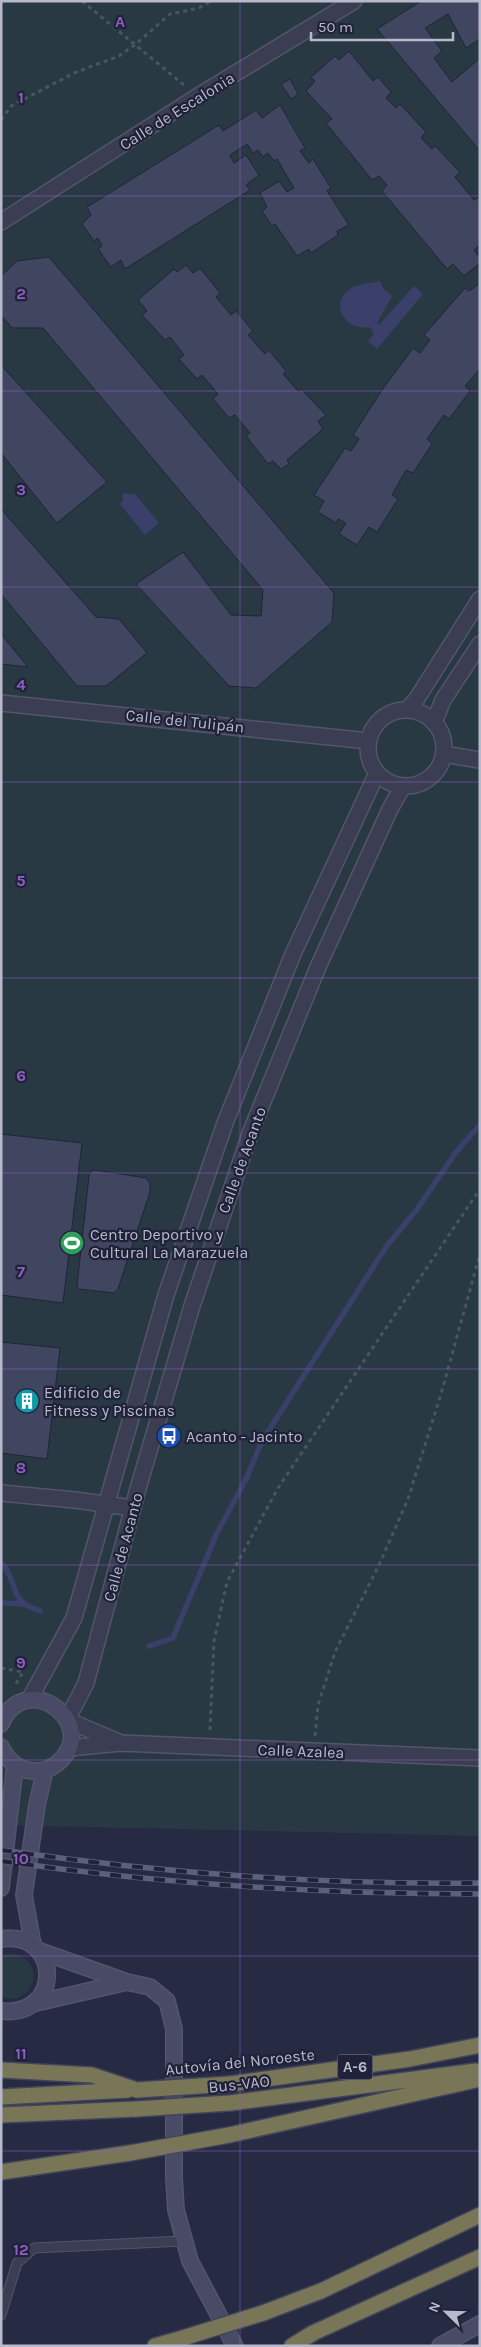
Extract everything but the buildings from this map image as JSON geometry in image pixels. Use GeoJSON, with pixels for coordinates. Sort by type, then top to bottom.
{"type":"FeatureCollection","features":[{"type":"Feature","properties":{"kind":"highway","name":"Autovía del Noroeste"},"geometry":{"type":"LineString","coordinates":[[1,2097],[230,2084],[410,2059],[480,2045]]}},
{"type":"Feature","properties":{"kind":"highway"},"geometry":{"type":"LineString","coordinates":[[1,2070],[92,2076],[137,2090]]}},
{"type":"Feature","properties":{"kind":"highway","name":"Bus-VAO"},"geometry":{"type":"LineString","coordinates":[[1,2115],[230,2103],[480,2071]]}},
{"type":"Feature","properties":{"kind":"highway"},"geometry":{"type":"LineString","coordinates":[[1,2172],[130,2153],[229,2135],[480,2079]]}},
{"type":"Feature","properties":{"kind":"highway"},"geometry":{"type":"LineString","coordinates":[[154,2346],[263,2313],[321,2290],[480,2215]]}},
{"type":"Feature","properties":{"kind":"highway"},"geometry":{"type":"LineString","coordinates":[[292,2346],[313,2333],[480,2257]]}},
{"type":"Feature","properties":{"kind":"street","name":"Calle de Escalonia"},"geometry":{"type":"LineString","coordinates":[[1,222],[198,96],[354,1]]}},
{"type":"Feature","properties":{"kind":"street"},"geometry":{"type":"LineString","coordinates":[[407,710],[420,694],[480,599]]}},
{"type":"Feature","properties":{"kind":"street"},"geometry":{"type":"LineString","coordinates":[[434,723],[443,700],[480,644]]}},
{"type":"Feature","properties":{"kind":"street","name":"Calle del Tulipán"},"geometry":{"type":"LineString","coordinates":[[1,703],[369,741]]}},
{"type":"Feature","properties":{"kind":"street"},"geometry":{"type":"LineString","coordinates":[[407,710],[426,716],[434,723],[440,732],[444,754],[437,769],[425,781],[403,786],[384,779],[377,773],[371,763],[369,741],[372,730],[383,718],[397,711],[407,710]]}},
{"type":"Feature","properties":{"kind":"street"},"geometry":{"type":"LineString","coordinates":[[444,754],[480,760]]}},
{"type":"Feature","properties":{"kind":"street","name":"Calle de Acanto"},"geometry":{"type":"LineString","coordinates":[[29,1700],[74,1618],[166,1295],[225,1123],[293,954],[377,773]]}},
{"type":"Feature","properties":{"kind":"street","name":"Calle de Acanto"},"geometry":{"type":"LineString","coordinates":[[67,1720],[86,1683],[133,1508],[192,1306],[251,1131],[318,967],[390,809],[403,786]]}},
{"type":"Feature","properties":{"kind":"street"},"geometry":{"type":"LineString","coordinates":[[1,1493],[133,1508]]}},
{"type":"Feature","properties":{"kind":"street"},"geometry":{"type":"LineString","coordinates":[[1,1724],[8,1712],[18,1704],[29,1700],[39,1700],[56,1706],[67,1720],[70,1729],[69,1748],[55,1766],[45,1770],[34,1772],[15,1766],[6,1757],[1,1747]]}},
{"type":"Feature","properties":{"kind":"street","name":"Calle Azalea"},"geometry":{"type":"LineString","coordinates":[[67,1720],[121,1743]]}},
{"type":"Feature","properties":{"kind":"street","name":"Calle Azalea"},"geometry":{"type":"LineString","coordinates":[[69,1748],[121,1743],[480,1758]]}},
{"type":"Feature","properties":{"kind":"street"},"geometry":{"type":"LineString","coordinates":[[1,1888],[15,1766]]}},
{"type":"Feature","properties":{"kind":"street"},"geometry":{"type":"LineString","coordinates":[[36,2003],[42,1996],[48,1978],[45,1959],[37,1948],[24,1895],[37,1805],[45,1770]]}},
{"type":"Feature","properties":{"kind":"street"},"geometry":{"type":"LineString","coordinates":[[1,1939],[22,1939],[37,1948],[127,1982],[150,1987],[167,2001],[172,2013],[174,2029],[174,2178],[176,2210],[190,2262],[235,2346]]}},
{"type":"Feature","properties":{"kind":"street"},"geometry":{"type":"LineString","coordinates":[[1,2010],[19,2010],[36,2003],[127,1982]]}},
{"type":"Feature","properties":{"kind":"street"},"geometry":{"type":"LineString","coordinates":[[440,2346],[480,2324]]}},
{"type":"Feature","properties":{"kind":"lane"},"geometry":{"type":"LineString","coordinates":[[1,2315],[17,2263],[34,2248],[184,2240]]}},
{"type":"Feature","properties":{"kind":"path"},"geometry":{"type":"LineString","coordinates":[[82,1],[198,96]]}},
{"type":"Feature","properties":{"kind":"path"},"geometry":{"type":"LineString","coordinates":[[1,120],[11,106],[74,73],[119,56],[136,44],[170,14],[199,8],[211,1]]}},
{"type":"Feature","properties":{"kind":"path"},"geometry":{"type":"LineString","coordinates":[[209,1747],[214,1641],[227,1582],[278,1488],[480,1190]]}},
{"type":"Feature","properties":{"kind":"path"},"geometry":{"type":"LineString","coordinates":[[313,1751],[318,1705],[335,1652],[379,1565],[408,1499],[441,1394],[480,1254]]}},
{"type":"Feature","properties":{"kind":"path"},"geometry":{"type":"LineString","coordinates":[[1,1668],[23,1672]]}},
{"type":"Feature","properties":{"kind":"shaded area"},"geometry":{"type":"Polygon","coordinates":[[[1,1],[480,1],[480,1836],[1,1825],[1,1]]]}},
{"type":"Feature","properties":{"kind":"shaded area"},"geometry":{"type":"Polygon","coordinates":[[[9,1953],[22,1957],[30,1964],[34,1973],[33,1982],[28,1990],[21,1996],[12,1999],[1,1996],[1,1955],[9,1953]]]}},
{"type":"Feature","properties":{"kind":"water"},"geometry":{"type":"Polygon","coordinates":[[[380,281],[383,288],[392,296],[377,323],[379,325],[414,286],[423,294],[377,349],[368,341],[374,334],[370,327],[361,327],[347,321],[340,309],[340,302],[344,295],[353,287],[380,281]]]}},
{"type":"Feature","properties":{"kind":"water"},"geometry":{"type":"Polygon","coordinates":[[[126,493],[131,495],[134,493],[159,523],[145,535],[120,504],[123,501],[122,495],[126,493]]]}},
{"type":"Feature","properties":{"kind":"waterway"},"geometry":{"type":"LineString","coordinates":[[149,1646],[173,1638],[216,1535],[247,1477],[262,1441],[386,1247],[418,1208],[456,1152],[480,1125]]}},
{"type":"Feature","properties":{"kind":"waterway"},"geometry":{"type":"LineString","coordinates":[[1,1563],[9,1573],[17,1595],[21,1600],[28,1606],[40,1611]]}},
{"type":"Feature","properties":{"kind":"waterway"},"geometry":{"type":"LineString","coordinates":[[1,1603],[25,1604]]}},
{"type":"Feature","properties":{"kind":"railway"},"geometry":{"type":"LineString","coordinates":[[1,1850],[120,1865],[240,1876],[360,1882],[480,1883]]}},
{"type":"Feature","properties":{"kind":"railway"},"geometry":{"type":"LineString","coordinates":[[1,1861],[180,1882],[300,1890],[480,1894]]}},
{"type":"Feature","properties":{"kind":"place","name":"Centro Deportivo y Cultural La Marazuela"},"geometry":{"type":"Point","coordinates":[72,1243]}},
{"type":"Feature","properties":{"kind":"place","name":"Edificio de Fitness y Piscinas"},"geometry":{"type":"Point","coordinates":[27,1401]}},
{"type":"Feature","properties":{"kind":"place","name":"Acanto - Jacinto"},"geometry":{"type":"Point","coordinates":[169,1436]}}]}
